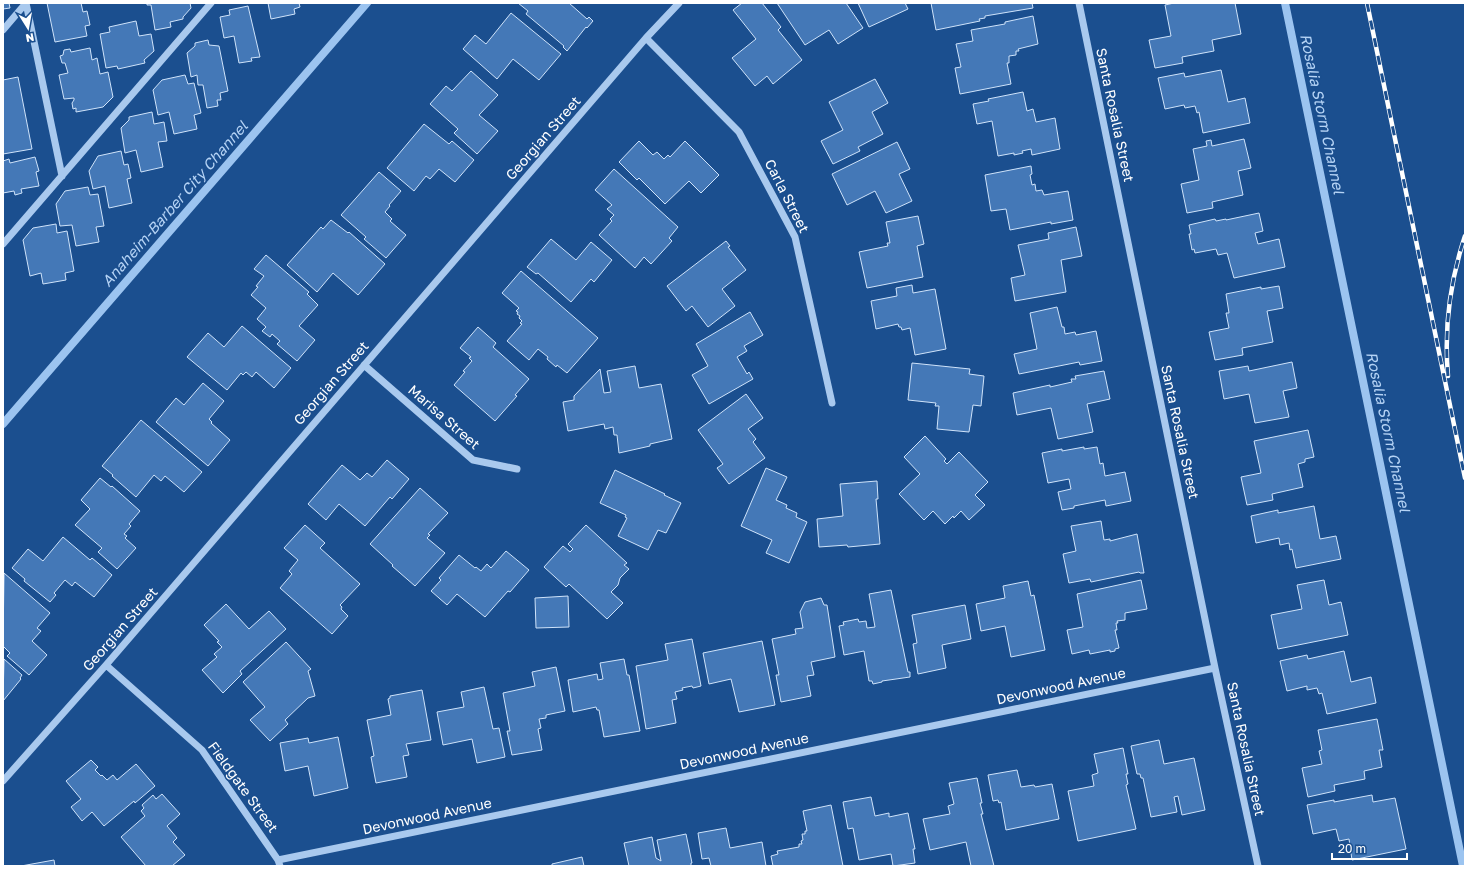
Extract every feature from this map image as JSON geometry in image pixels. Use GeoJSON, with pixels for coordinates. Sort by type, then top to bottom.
{"type":"FeatureCollection","features":[{"type":"Feature","properties":{"kind":"street"},"geometry":{"type":"LineString","coordinates":[[26,3],[62,176]]}},
{"type":"Feature","properties":{"kind":"street"},"geometry":{"type":"LineString","coordinates":[[3,30],[26,3]]}},
{"type":"Feature","properties":{"kind":"street"},"geometry":{"type":"LineString","coordinates":[[3,244],[211,3]]}},
{"type":"Feature","properties":{"kind":"street","name":"Georgian Street"},"geometry":{"type":"LineString","coordinates":[[3,781],[106,665],[646,38],[679,3]]}},
{"type":"Feature","properties":{"kind":"street","name":"Santa Rosalia Street"},"geometry":{"type":"LineString","coordinates":[[1079,3],[1215,668],[1258,866]]}},
{"type":"Feature","properties":{"kind":"street","name":"Carla Street"},"geometry":{"type":"LineString","coordinates":[[646,38],[739,132],[795,236],[832,403]]}},
{"type":"Feature","properties":{"kind":"street","name":"Marisa Street"},"geometry":{"type":"LineString","coordinates":[[364,365],[473,460],[517,469]]}},
{"type":"Feature","properties":{"kind":"street","name":"Fieldgate Street"},"geometry":{"type":"LineString","coordinates":[[106,665],[202,750],[279,863]]}},
{"type":"Feature","properties":{"kind":"street","name":"Devonwood Avenue"},"geometry":{"type":"LineString","coordinates":[[279,863],[1215,668]]}},
{"type":"Feature","properties":{"kind":"building"},"geometry":{"type":"Polygon","coordinates":[[[3,3],[9,3],[10,8],[3,9],[3,3]]]}},
{"type":"Feature","properties":{"kind":"building"},"geometry":{"type":"Polygon","coordinates":[[[47,3],[81,3],[83,12],[87,11],[90,25],[85,26],[87,36],[55,42],[47,3]]]}},
{"type":"Feature","properties":{"kind":"building"},"geometry":{"type":"Polygon","coordinates":[[[147,3],[190,3],[191,8],[183,19],[170,22],[171,27],[155,30],[151,5],[147,5],[147,3]]]}},
{"type":"Feature","properties":{"kind":"building"},"geometry":{"type":"Polygon","coordinates":[[[268,3],[299,3],[300,7],[294,9],[295,14],[271,19],[268,3]]]}},
{"type":"Feature","properties":{"kind":"building"},"geometry":{"type":"Polygon","coordinates":[[[518,3],[569,3],[587,19],[589,17],[593,21],[587,28],[586,27],[567,51],[563,47],[564,46],[526,14],[528,11],[518,3]]]}},
{"type":"Feature","properties":{"kind":"building"},"geometry":{"type":"Polygon","coordinates":[[[742,3],[762,3],[781,27],[778,30],[802,60],[773,84],[767,76],[755,86],[732,58],[756,39],[733,10],[742,3]]]}},
{"type":"Feature","properties":{"kind":"building"},"geometry":{"type":"Polygon","coordinates":[[[777,3],[846,3],[863,28],[838,44],[829,30],[805,45],[777,3]]]}},
{"type":"Feature","properties":{"kind":"building"},"geometry":{"type":"Polygon","coordinates":[[[858,3],[905,3],[908,9],[869,27],[858,3]]]}},
{"type":"Feature","properties":{"kind":"building"},"geometry":{"type":"Polygon","coordinates":[[[931,3],[1032,3],[1033,8],[985,16],[985,18],[979,19],[980,21],[936,30],[931,3]]]}},
{"type":"Feature","properties":{"kind":"building"},"geometry":{"type":"Polygon","coordinates":[[[1174,3],[1235,3],[1241,34],[1212,40],[1214,51],[1182,57],[1183,63],[1155,68],[1149,40],[1171,36],[1165,5],[1174,3]]]}},
{"type":"Feature","properties":{"kind":"building"},"geometry":{"type":"Polygon","coordinates":[[[248,6],[260,57],[251,58],[252,61],[239,63],[234,36],[224,38],[220,17],[230,15],[229,10],[248,6]]]}},
{"type":"Feature","properties":{"kind":"building"},"geometry":{"type":"Polygon","coordinates":[[[511,13],[561,54],[539,80],[513,59],[497,79],[463,49],[475,35],[486,44],[511,13]]]}},
{"type":"Feature","properties":{"kind":"building"},"geometry":{"type":"Polygon","coordinates":[[[1033,16],[1038,44],[1018,49],[1019,51],[1016,51],[1016,55],[1009,56],[1009,63],[1007,63],[1011,84],[960,94],[955,68],[961,67],[956,44],[973,41],[971,30],[1005,24],[1005,22],[1033,16]]]}},
{"type":"Feature","properties":{"kind":"building"},"geometry":{"type":"Polygon","coordinates":[[[136,21],[139,36],[151,34],[154,51],[144,60],[145,63],[118,69],[117,66],[106,68],[100,34],[110,32],[109,27],[136,21]]]}},
{"type":"Feature","properties":{"kind":"building"},"geometry":{"type":"Polygon","coordinates":[[[208,40],[209,45],[219,46],[228,91],[220,93],[221,100],[217,100],[218,106],[207,108],[203,85],[198,85],[197,75],[191,77],[187,53],[195,46],[195,43],[208,40]]]}},
{"type":"Feature","properties":{"kind":"building"},"geometry":{"type":"Polygon","coordinates":[[[90,48],[92,60],[97,58],[100,74],[108,72],[113,97],[103,107],[76,112],[76,108],[73,109],[72,103],[74,98],[64,99],[59,75],[68,73],[65,63],[62,63],[60,56],[63,55],[64,50],[70,49],[71,52],[90,48]]]}},
{"type":"Feature","properties":{"kind":"building"},"geometry":{"type":"Polygon","coordinates":[[[1221,70],[1228,102],[1245,98],[1250,123],[1203,133],[1199,112],[1197,113],[1195,106],[1185,108],[1184,105],[1165,109],[1158,78],[1184,73],[1185,77],[1221,70]]]}},
{"type":"Feature","properties":{"kind":"building"},"geometry":{"type":"Polygon","coordinates":[[[471,71],[498,95],[479,115],[498,131],[477,154],[454,133],[458,129],[430,104],[446,86],[452,91],[471,71]]]}},
{"type":"Feature","properties":{"kind":"building"},"geometry":{"type":"Polygon","coordinates":[[[185,75],[188,84],[194,83],[201,113],[194,115],[197,129],[174,134],[169,112],[158,115],[153,90],[162,80],[185,75]]]}},
{"type":"Feature","properties":{"kind":"building"},"geometry":{"type":"Polygon","coordinates":[[[18,77],[32,149],[3,154],[3,80],[18,77]]]}},
{"type":"Feature","properties":{"kind":"building"},"geometry":{"type":"Polygon","coordinates":[[[875,79],[888,103],[872,112],[883,134],[858,147],[860,151],[833,164],[821,141],[843,130],[829,102],[875,79]]]}},
{"type":"Feature","properties":{"kind":"building"},"geometry":{"type":"Polygon","coordinates":[[[1023,92],[1027,111],[1033,109],[1036,122],[1055,118],[1060,149],[1032,155],[1031,149],[1014,155],[1014,153],[998,156],[992,121],[977,124],[973,104],[989,101],[988,99],[1023,92]]]}},
{"type":"Feature","properties":{"kind":"building"},"geometry":{"type":"Polygon","coordinates":[[[152,112],[154,124],[164,122],[167,141],[158,142],[163,167],[141,172],[136,150],[125,153],[121,128],[129,120],[129,117],[152,112]]]}},
{"type":"Feature","properties":{"kind":"building"},"geometry":{"type":"Polygon","coordinates":[[[424,124],[449,144],[452,141],[474,160],[455,182],[439,169],[430,179],[426,176],[414,191],[387,168],[424,124]]]}},
{"type":"Feature","properties":{"kind":"building"},"geometry":{"type":"Polygon","coordinates":[[[1244,139],[1251,168],[1238,171],[1243,195],[1212,202],[1213,208],[1187,213],[1181,184],[1199,180],[1193,149],[1207,146],[1206,141],[1211,140],[1212,146],[1244,139]]]}},
{"type":"Feature","properties":{"kind":"building"},"geometry":{"type":"Polygon","coordinates":[[[639,141],[653,155],[657,152],[664,159],[668,155],[670,157],[685,141],[719,175],[701,193],[689,181],[665,204],[639,178],[637,180],[619,162],[639,141]]]}},
{"type":"Feature","properties":{"kind":"building"},"geometry":{"type":"Polygon","coordinates":[[[897,142],[910,169],[899,174],[912,201],[886,213],[875,191],[847,205],[832,174],[897,142]]]}},
{"type":"Feature","properties":{"kind":"building"},"geometry":{"type":"Polygon","coordinates":[[[121,151],[124,165],[128,164],[131,178],[127,179],[132,203],[109,208],[105,186],[93,189],[89,171],[98,156],[121,151]]]}},
{"type":"Feature","properties":{"kind":"building"},"geometry":{"type":"Polygon","coordinates":[[[35,157],[39,171],[36,172],[39,186],[21,189],[22,193],[15,195],[14,191],[3,193],[3,161],[9,159],[10,163],[35,157]]]}},
{"type":"Feature","properties":{"kind":"building"},"geometry":{"type":"Polygon","coordinates":[[[1031,166],[1032,174],[1030,175],[1032,185],[1035,184],[1036,191],[1042,190],[1044,195],[1068,191],[1073,220],[1051,224],[1051,222],[1010,230],[1006,209],[991,211],[985,175],[1031,166]]]}},
{"type":"Feature","properties":{"kind":"building"},"geometry":{"type":"Polygon","coordinates":[[[614,169],[678,227],[669,238],[672,241],[651,264],[644,257],[635,268],[599,235],[612,221],[610,219],[614,215],[607,209],[612,205],[595,190],[614,169]]]}},
{"type":"Feature","properties":{"kind":"building"},"geometry":{"type":"Polygon","coordinates":[[[379,172],[401,191],[385,212],[392,219],[390,221],[406,235],[386,258],[364,239],[366,237],[341,215],[379,172]]]}},
{"type":"Feature","properties":{"kind":"building"},"geometry":{"type":"Polygon","coordinates":[[[88,187],[90,195],[98,194],[104,226],[96,227],[99,242],[76,246],[72,225],[60,226],[56,204],[65,191],[88,187]]]}},
{"type":"Feature","properties":{"kind":"building"},"geometry":{"type":"Polygon","coordinates":[[[1259,213],[1263,231],[1255,233],[1258,244],[1279,239],[1285,267],[1234,278],[1227,253],[1218,255],[1216,249],[1195,253],[1194,249],[1192,250],[1189,225],[1215,219],[1216,221],[1226,220],[1259,213]]]}},
{"type":"Feature","properties":{"kind":"building"},"geometry":{"type":"Polygon","coordinates":[[[918,216],[924,244],[917,246],[923,277],[867,288],[859,252],[888,246],[887,243],[890,243],[886,222],[918,216]]]}},
{"type":"Feature","properties":{"kind":"building"},"geometry":{"type":"Polygon","coordinates":[[[331,220],[348,233],[349,232],[385,264],[358,295],[333,273],[317,292],[287,265],[321,227],[323,229],[331,220]]]}},
{"type":"Feature","properties":{"kind":"building"},"geometry":{"type":"Polygon","coordinates":[[[56,224],[57,233],[67,231],[74,271],[65,273],[66,280],[43,284],[41,273],[30,276],[23,240],[33,228],[56,224]]]}},
{"type":"Feature","properties":{"kind":"building"},"geometry":{"type":"Polygon","coordinates":[[[1076,227],[1082,256],[1061,260],[1066,292],[1015,301],[1011,278],[1025,275],[1018,245],[1049,239],[1048,233],[1076,227]]]}},
{"type":"Feature","properties":{"kind":"building"},"geometry":{"type":"Polygon","coordinates":[[[551,239],[576,260],[591,242],[612,260],[594,282],[591,279],[571,302],[538,273],[536,274],[527,267],[551,239]]]}},
{"type":"Feature","properties":{"kind":"building"},"geometry":{"type":"Polygon","coordinates":[[[726,241],[730,246],[728,247],[746,270],[722,289],[735,306],[708,327],[692,306],[686,311],[667,286],[726,241]]]}},
{"type":"Feature","properties":{"kind":"building"},"geometry":{"type":"Polygon","coordinates":[[[266,255],[309,292],[307,294],[318,305],[299,326],[315,340],[297,361],[277,344],[280,341],[272,334],[270,337],[262,331],[266,327],[257,319],[266,308],[251,295],[258,287],[256,286],[264,276],[254,269],[266,255]]]}},
{"type":"Feature","properties":{"kind":"building"},"geometry":{"type":"Polygon","coordinates":[[[521,271],[598,338],[567,373],[557,365],[556,367],[547,359],[548,357],[538,349],[529,360],[507,341],[522,324],[520,323],[522,321],[519,318],[520,316],[517,314],[518,312],[516,311],[519,308],[502,293],[521,271]]]}},
{"type":"Feature","properties":{"kind":"building"},"geometry":{"type":"Polygon","coordinates":[[[912,285],[913,293],[935,289],[946,349],[915,355],[910,328],[902,330],[898,324],[876,329],[871,301],[897,296],[896,288],[912,285]]]}},
{"type":"Feature","properties":{"kind":"building"},"geometry":{"type":"Polygon","coordinates":[[[1279,286],[1283,308],[1267,311],[1273,342],[1242,348],[1243,355],[1215,360],[1209,332],[1229,328],[1226,313],[1229,313],[1226,294],[1261,287],[1261,289],[1279,286]]]}},
{"type":"Feature","properties":{"kind":"building"},"geometry":{"type":"Polygon","coordinates":[[[1057,307],[1065,334],[1075,332],[1076,335],[1096,331],[1102,361],[1080,365],[1079,362],[1019,374],[1014,354],[1037,349],[1030,313],[1057,307]]]}},
{"type":"Feature","properties":{"kind":"building"},"geometry":{"type":"Polygon","coordinates":[[[750,312],[763,335],[744,346],[747,351],[737,357],[747,374],[749,372],[753,379],[709,404],[692,375],[708,366],[696,344],[750,312]]]}},
{"type":"Feature","properties":{"kind":"building"},"geometry":{"type":"Polygon","coordinates":[[[242,326],[291,368],[274,388],[256,372],[252,377],[246,372],[243,375],[241,373],[227,390],[187,357],[208,333],[224,347],[242,326]]]}},
{"type":"Feature","properties":{"kind":"building"},"geometry":{"type":"Polygon","coordinates":[[[478,327],[496,343],[493,347],[529,379],[515,395],[517,396],[495,421],[454,385],[472,361],[469,358],[471,357],[460,348],[478,327]]]}},
{"type":"Feature","properties":{"kind":"building"},"geometry":{"type":"Polygon","coordinates":[[[1292,362],[1297,388],[1283,391],[1289,417],[1255,423],[1249,394],[1224,399],[1219,371],[1248,366],[1249,371],[1292,362]]]}},
{"type":"Feature","properties":{"kind":"building"},"geometry":{"type":"Polygon","coordinates":[[[912,363],[970,369],[969,374],[984,376],[981,406],[973,405],[969,432],[937,429],[939,406],[935,406],[936,403],[908,400],[912,363]]]}},
{"type":"Feature","properties":{"kind":"building"},"geometry":{"type":"Polygon","coordinates":[[[635,366],[639,388],[661,384],[672,439],[619,453],[617,435],[614,435],[613,427],[605,429],[604,424],[568,431],[563,402],[574,400],[574,396],[600,369],[604,393],[611,392],[607,371],[635,366]]]}},
{"type":"Feature","properties":{"kind":"building"},"geometry":{"type":"Polygon","coordinates":[[[1104,371],[1110,399],[1087,404],[1093,432],[1058,439],[1051,408],[1017,415],[1013,393],[1072,382],[1071,379],[1076,379],[1075,376],[1104,371]]]}},
{"type":"Feature","properties":{"kind":"building"},"geometry":{"type":"Polygon","coordinates":[[[203,383],[224,401],[209,419],[212,422],[211,423],[230,440],[208,466],[156,422],[176,398],[184,405],[203,383]]]}},
{"type":"Feature","properties":{"kind":"building"},"geometry":{"type":"Polygon","coordinates":[[[746,394],[763,418],[748,429],[756,439],[753,442],[765,458],[729,484],[717,468],[723,464],[698,430],[746,394]]]}},
{"type":"Feature","properties":{"kind":"building"},"geometry":{"type":"Polygon","coordinates":[[[141,420],[202,472],[184,492],[165,476],[161,481],[154,475],[136,497],[102,466],[141,420]]]}},
{"type":"Feature","properties":{"kind":"building"},"geometry":{"type":"Polygon","coordinates":[[[1308,430],[1314,457],[1305,459],[1305,462],[1298,464],[1303,487],[1272,494],[1273,500],[1247,505],[1241,477],[1261,473],[1254,441],[1308,430]]]}},
{"type":"Feature","properties":{"kind":"building"},"geometry":{"type":"Polygon","coordinates":[[[925,436],[946,459],[944,461],[947,464],[959,452],[988,482],[975,495],[985,505],[969,520],[961,511],[945,524],[933,511],[924,520],[899,494],[920,474],[904,457],[925,436]]]}},
{"type":"Feature","properties":{"kind":"building"},"geometry":{"type":"Polygon","coordinates":[[[1084,447],[1084,449],[1097,447],[1100,464],[1103,463],[1105,476],[1125,472],[1131,501],[1106,506],[1105,500],[1062,510],[1058,492],[1071,489],[1069,479],[1048,483],[1042,453],[1084,447]]]}},
{"type":"Feature","properties":{"kind":"building"},"geometry":{"type":"Polygon","coordinates":[[[387,460],[409,479],[392,499],[390,497],[365,526],[339,504],[326,520],[308,504],[342,465],[360,480],[367,473],[372,477],[387,460]]]}},
{"type":"Feature","properties":{"kind":"building"},"geometry":{"type":"Polygon","coordinates":[[[766,468],[787,477],[776,500],[787,505],[786,508],[797,513],[796,517],[807,522],[789,563],[766,553],[772,540],[741,526],[766,468]]]}},
{"type":"Feature","properties":{"kind":"building"},"geometry":{"type":"Polygon","coordinates":[[[615,470],[681,503],[666,533],[658,530],[648,550],[618,536],[627,518],[625,517],[626,515],[600,503],[615,470]]]}},
{"type":"Feature","properties":{"kind":"building"},"geometry":{"type":"Polygon","coordinates":[[[100,478],[111,487],[112,486],[140,511],[129,524],[131,526],[124,534],[127,536],[125,538],[136,548],[117,569],[98,552],[102,548],[75,525],[90,509],[81,500],[100,478]]]}},
{"type":"Feature","properties":{"kind":"building"},"geometry":{"type":"Polygon","coordinates":[[[877,481],[878,499],[876,499],[880,544],[848,547],[847,545],[819,547],[817,519],[843,516],[840,484],[877,481]]]}},
{"type":"Feature","properties":{"kind":"building"},"geometry":{"type":"Polygon","coordinates":[[[420,488],[448,513],[428,534],[430,535],[427,538],[445,553],[415,586],[370,544],[420,488]]]}},
{"type":"Feature","properties":{"kind":"building"},"geometry":{"type":"Polygon","coordinates":[[[1314,506],[1320,539],[1336,536],[1341,559],[1296,568],[1292,549],[1290,550],[1289,543],[1280,545],[1279,538],[1256,543],[1251,516],[1278,510],[1278,513],[1314,506]]]}},
{"type":"Feature","properties":{"kind":"building"},"geometry":{"type":"Polygon","coordinates":[[[1101,521],[1104,540],[1110,539],[1110,541],[1137,534],[1144,573],[1139,572],[1091,582],[1090,579],[1069,583],[1063,554],[1076,551],[1071,526],[1101,521]]]}},
{"type":"Feature","properties":{"kind":"building"},"geometry":{"type":"Polygon","coordinates":[[[305,525],[325,543],[320,548],[360,584],[340,605],[342,607],[341,609],[348,616],[332,634],[280,588],[292,574],[289,571],[298,560],[284,548],[305,525]]]}},
{"type":"Feature","properties":{"kind":"building"},"geometry":{"type":"Polygon","coordinates":[[[586,525],[627,563],[624,565],[629,569],[620,578],[618,585],[611,592],[623,603],[607,619],[569,584],[566,587],[544,567],[563,546],[570,552],[573,549],[568,544],[586,525]]]}},
{"type":"Feature","properties":{"kind":"building"},"geometry":{"type":"Polygon","coordinates":[[[63,537],[90,560],[92,558],[112,575],[94,597],[75,582],[72,586],[65,580],[54,593],[56,595],[50,602],[24,581],[25,579],[12,568],[28,549],[43,561],[63,537]]]}},
{"type":"Feature","properties":{"kind":"building"},"geometry":{"type":"Polygon","coordinates":[[[506,551],[529,570],[485,617],[457,594],[447,605],[431,591],[441,580],[439,578],[459,555],[481,571],[487,564],[491,568],[506,551]]]}},
{"type":"Feature","properties":{"kind":"building"},"geometry":{"type":"Polygon","coordinates":[[[4,573],[50,613],[37,628],[41,631],[32,641],[47,655],[29,675],[7,656],[10,653],[3,646],[4,573]]]}},
{"type":"Feature","properties":{"kind":"building"},"geometry":{"type":"Polygon","coordinates":[[[1141,580],[1147,609],[1125,613],[1125,620],[1117,621],[1117,630],[1115,630],[1119,648],[1110,652],[1110,650],[1090,654],[1089,650],[1072,654],[1067,630],[1083,627],[1077,594],[1141,580]]]}},
{"type":"Feature","properties":{"kind":"building"},"geometry":{"type":"Polygon","coordinates":[[[1324,580],[1329,605],[1341,602],[1348,635],[1278,649],[1271,615],[1302,609],[1297,585],[1324,580]]]}},
{"type":"Feature","properties":{"kind":"building"},"geometry":{"type":"Polygon","coordinates":[[[1028,581],[1031,596],[1034,595],[1045,650],[1011,657],[1005,626],[981,631],[976,604],[1005,598],[1003,586],[1028,581]]]}},
{"type":"Feature","properties":{"kind":"building"},"geometry":{"type":"Polygon","coordinates":[[[891,590],[910,677],[882,681],[873,684],[872,681],[869,681],[864,651],[844,655],[839,626],[844,625],[843,622],[858,619],[859,622],[866,621],[867,628],[875,627],[869,594],[891,590]]]}},
{"type":"Feature","properties":{"kind":"building"},"geometry":{"type":"Polygon","coordinates":[[[568,596],[569,627],[536,628],[535,598],[568,596]]]}},
{"type":"Feature","properties":{"kind":"building"},"geometry":{"type":"Polygon","coordinates":[[[821,598],[824,605],[827,605],[835,657],[811,662],[814,675],[807,676],[811,696],[781,702],[776,675],[779,675],[772,639],[796,634],[795,629],[803,628],[800,612],[805,602],[821,598]]]}},
{"type":"Feature","properties":{"kind":"building"},"geometry":{"type":"Polygon","coordinates":[[[226,604],[249,629],[269,611],[286,629],[240,671],[242,674],[223,693],[202,670],[217,657],[214,654],[222,647],[217,642],[219,641],[204,625],[226,604]]]}},
{"type":"Feature","properties":{"kind":"building"},"geometry":{"type":"Polygon","coordinates":[[[965,605],[971,639],[942,645],[946,668],[918,674],[913,644],[917,643],[912,615],[965,605]]]}},
{"type":"Feature","properties":{"kind":"building"},"geometry":{"type":"Polygon","coordinates":[[[692,639],[701,686],[682,688],[683,690],[675,692],[677,699],[672,700],[676,723],[646,729],[636,666],[668,660],[665,644],[692,639]]]}},
{"type":"Feature","properties":{"kind":"building"},"geometry":{"type":"Polygon","coordinates":[[[762,641],[775,705],[739,712],[731,679],[709,684],[703,653],[762,641]]]}},
{"type":"Feature","properties":{"kind":"building"},"geometry":{"type":"Polygon","coordinates":[[[286,642],[311,669],[308,671],[315,696],[308,698],[285,720],[288,724],[270,741],[250,720],[265,707],[243,682],[286,642]]]}},
{"type":"Feature","properties":{"kind":"building"},"geometry":{"type":"Polygon","coordinates":[[[1344,651],[1351,682],[1371,677],[1376,703],[1327,714],[1322,693],[1319,694],[1317,688],[1307,690],[1307,686],[1287,691],[1280,661],[1307,655],[1308,659],[1344,651]]]}},
{"type":"Feature","properties":{"kind":"building"},"geometry":{"type":"Polygon","coordinates":[[[4,659],[22,675],[20,678],[21,679],[3,701],[4,659]]]}},
{"type":"Feature","properties":{"kind":"building"},"geometry":{"type":"Polygon","coordinates":[[[624,659],[627,675],[629,675],[640,731],[604,737],[599,710],[597,710],[596,707],[573,712],[568,680],[597,674],[598,680],[603,679],[600,663],[624,659]]]}},
{"type":"Feature","properties":{"kind":"building"},"geometry":{"type":"Polygon","coordinates":[[[556,667],[565,711],[546,715],[546,718],[539,719],[541,728],[538,729],[542,750],[512,755],[507,731],[510,731],[503,693],[535,686],[532,672],[556,667]]]}},
{"type":"Feature","properties":{"kind":"building"},"geometry":{"type":"Polygon","coordinates":[[[484,687],[493,729],[499,728],[505,757],[477,763],[472,739],[443,745],[437,712],[464,707],[461,692],[484,687]]]}},
{"type":"Feature","properties":{"kind":"building"},"geometry":{"type":"Polygon","coordinates":[[[422,690],[431,740],[406,744],[409,755],[403,756],[407,777],[376,783],[371,757],[374,756],[367,720],[391,715],[388,699],[390,696],[422,690]]]}},
{"type":"Feature","properties":{"kind":"building"},"geometry":{"type":"Polygon","coordinates":[[[1377,719],[1383,750],[1379,750],[1382,767],[1364,771],[1365,779],[1334,785],[1335,791],[1308,797],[1302,768],[1322,764],[1319,751],[1322,750],[1318,730],[1377,719]]]}},
{"type":"Feature","properties":{"kind":"building"},"geometry":{"type":"Polygon","coordinates":[[[338,737],[348,788],[314,796],[308,766],[285,771],[280,743],[308,738],[309,743],[338,737]]]}},
{"type":"Feature","properties":{"kind":"building"},"geometry":{"type":"Polygon","coordinates":[[[1159,740],[1164,764],[1194,758],[1205,810],[1182,815],[1178,796],[1174,797],[1177,812],[1151,817],[1143,778],[1141,778],[1140,774],[1137,774],[1131,746],[1159,740]]]}},
{"type":"Feature","properties":{"kind":"building"},"geometry":{"type":"Polygon","coordinates":[[[1123,748],[1128,774],[1126,774],[1128,784],[1126,785],[1136,829],[1078,841],[1068,791],[1094,786],[1092,775],[1098,773],[1094,754],[1123,748]]]}},
{"type":"Feature","properties":{"kind":"building"},"geometry":{"type":"Polygon","coordinates":[[[91,760],[98,767],[95,770],[107,780],[113,775],[117,780],[136,764],[155,786],[104,826],[92,812],[82,821],[71,807],[81,799],[66,781],[91,760]]]}},
{"type":"Feature","properties":{"kind":"building"},"geometry":{"type":"Polygon","coordinates":[[[1017,770],[1021,787],[1034,785],[1035,787],[1052,784],[1059,819],[1006,830],[1001,802],[999,803],[998,800],[993,801],[988,775],[1017,770]]]}},
{"type":"Feature","properties":{"kind":"building"},"geometry":{"type":"Polygon","coordinates":[[[977,778],[982,803],[980,803],[983,814],[981,814],[994,866],[971,866],[966,842],[930,850],[923,819],[950,814],[948,806],[954,804],[949,783],[977,778]]]}},
{"type":"Feature","properties":{"kind":"building"},"geometry":{"type":"Polygon","coordinates":[[[162,794],[180,814],[167,826],[177,838],[173,842],[185,855],[172,866],[146,866],[121,837],[145,816],[141,811],[144,808],[142,805],[153,795],[156,799],[162,794]]]}},
{"type":"Feature","properties":{"kind":"building"},"geometry":{"type":"Polygon","coordinates":[[[1372,795],[1373,802],[1395,798],[1406,849],[1352,860],[1349,839],[1339,841],[1336,829],[1313,834],[1307,805],[1372,795]]]}},
{"type":"Feature","properties":{"kind":"building"},"geometry":{"type":"Polygon","coordinates":[[[871,797],[875,816],[889,813],[889,817],[908,813],[915,849],[913,849],[915,863],[893,866],[891,854],[859,860],[853,828],[848,829],[843,802],[871,797]]]}},
{"type":"Feature","properties":{"kind":"building"},"geometry":{"type":"Polygon","coordinates":[[[831,805],[843,866],[773,866],[771,856],[778,854],[777,851],[799,847],[799,844],[802,844],[802,834],[805,834],[805,831],[807,831],[803,811],[831,805]]]}},
{"type":"Feature","properties":{"kind":"building"},"geometry":{"type":"Polygon","coordinates":[[[726,828],[730,848],[762,842],[766,866],[711,866],[709,858],[702,859],[698,833],[726,828]]]}},
{"type":"Feature","properties":{"kind":"building"},"geometry":{"type":"Polygon","coordinates":[[[686,834],[692,863],[691,866],[629,866],[624,843],[652,837],[656,858],[661,861],[657,840],[686,834]]]}},
{"type":"Feature","properties":{"kind":"building"},"geometry":{"type":"Polygon","coordinates":[[[582,857],[584,866],[552,866],[552,864],[582,857]]]}},
{"type":"Feature","properties":{"kind":"building"},"geometry":{"type":"Polygon","coordinates":[[[54,860],[55,866],[21,866],[54,860]]]}},
{"type":"Feature","properties":{"kind":"waterway","name":"Anaheim-Barber City Channel"},"geometry":{"type":"LineString","coordinates":[[3,424],[367,3]]}},
{"type":"Feature","properties":{"kind":"waterway","name":"Rosalia Storm Channel"},"geometry":{"type":"LineString","coordinates":[[1285,3],[1463,866]]}},
{"type":"Feature","properties":{"kind":"railway"},"geometry":{"type":"LineString","coordinates":[[1367,3],[1465,478]]}},
{"type":"Feature","properties":{"kind":"railway"},"geometry":{"type":"LineString","coordinates":[[1448,376],[1447,341],[1449,306],[1455,270],[1465,236]]}}]}
